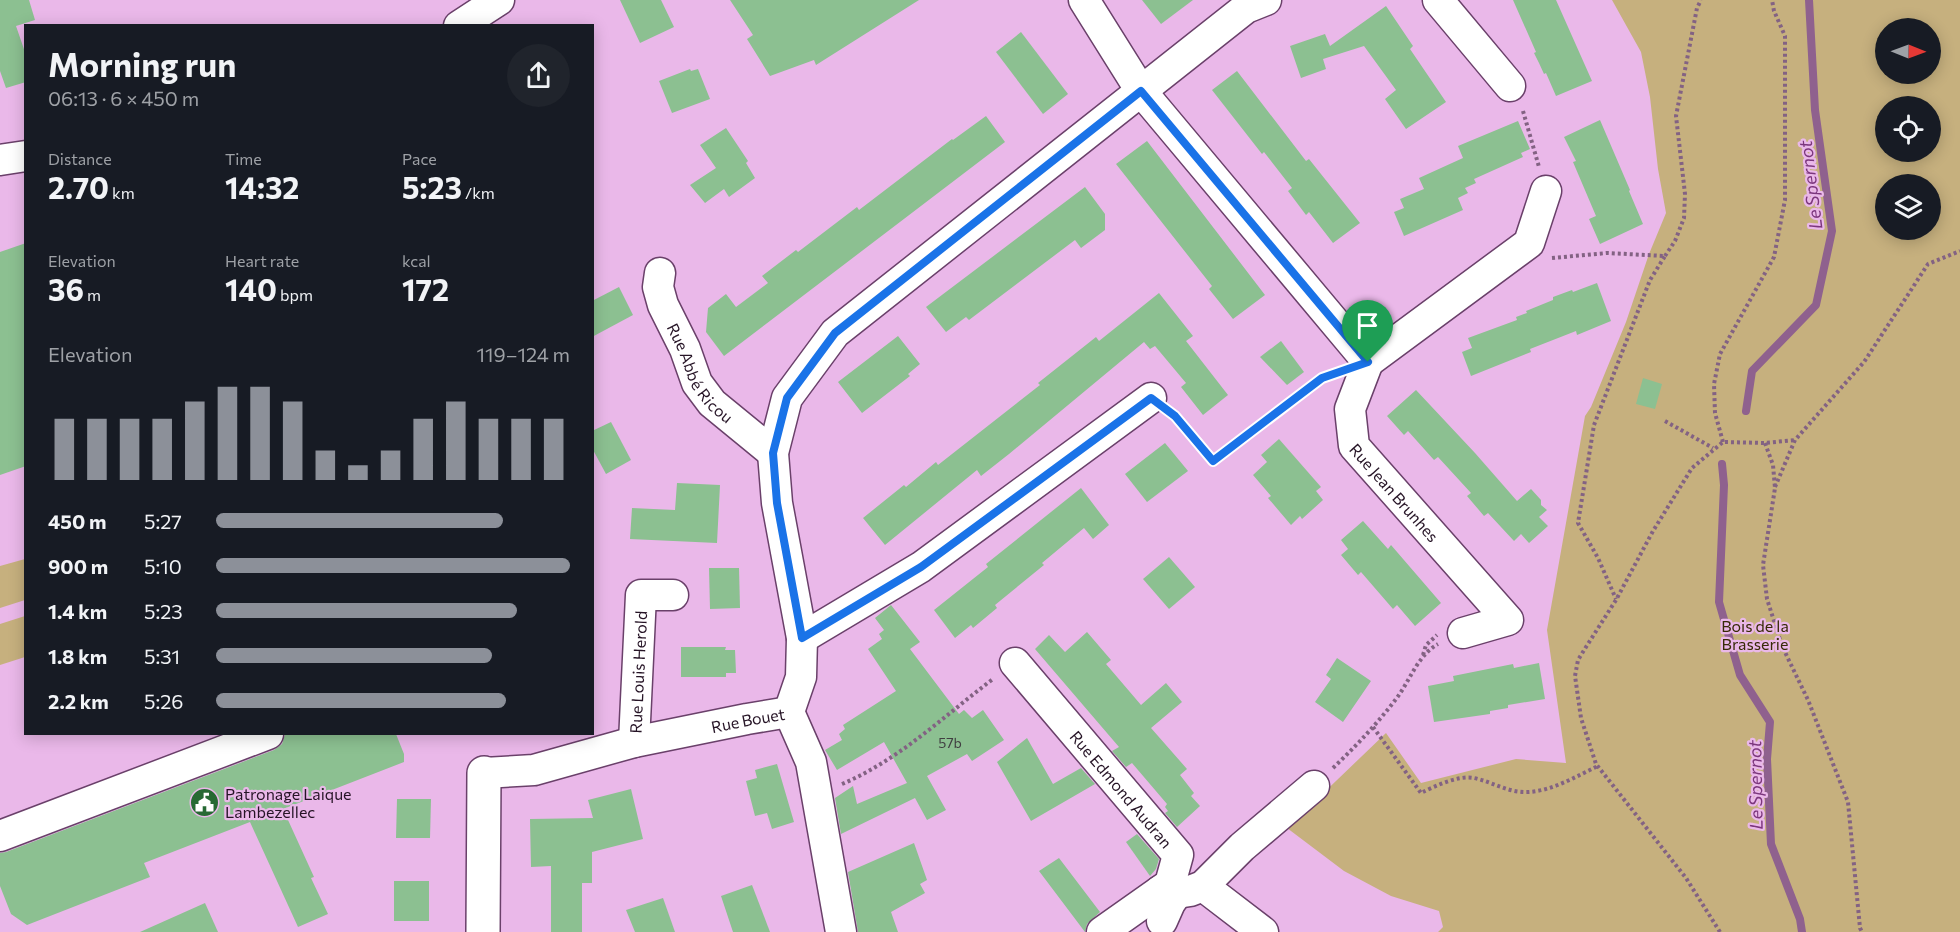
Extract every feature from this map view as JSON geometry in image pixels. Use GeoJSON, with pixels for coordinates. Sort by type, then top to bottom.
{"type":"FeatureCollection","features":[{"type":"Feature","properties":{"kind":"main road"},"geometry":{"type":"LineString","coordinates":[[483,932],[484,773]]}},
{"type":"Feature","properties":{"kind":"street"},"geometry":{"type":"LineString","coordinates":[[462,24],[499,0]]}},
{"type":"Feature","properties":{"kind":"street"},"geometry":{"type":"LineString","coordinates":[[1084,0],[1141,91],[1368,362],[1528,243],[1546,191]]}},
{"type":"Feature","properties":{"kind":"street"},"geometry":{"type":"LineString","coordinates":[[789,712],[801,678],[802,638],[777,503],[773,453],[787,398],[835,333],[1246,8],[1266,0]]}},
{"type":"Feature","properties":{"kind":"street"},"geometry":{"type":"LineString","coordinates":[[1438,0],[1510,86]]}},
{"type":"Feature","properties":{"kind":"street"},"geometry":{"type":"LineString","coordinates":[[0,160],[24,156]]}},
{"type":"Feature","properties":{"kind":"street","name":"Rue Abbé Ricou"},"geometry":{"type":"LineString","coordinates":[[660,273],[658,287],[663,305],[686,349],[697,383],[712,403],[773,453]]}},
{"type":"Feature","properties":{"kind":"street","name":"Rue Jean Brunhes"},"geometry":{"type":"LineString","coordinates":[[1368,362],[1350,409],[1354,446],[1508,620],[1463,633]]}},
{"type":"Feature","properties":{"kind":"street"},"geometry":{"type":"LineString","coordinates":[[802,638],[921,567],[1151,398]]}},
{"type":"Feature","properties":{"kind":"street","name":"Rue Louis Herold"},"geometry":{"type":"LineString","coordinates":[[634,742],[641,595],[673,595]]}},
{"type":"Feature","properties":{"kind":"street","name":"Rue Edmond Audran"},"geometry":{"type":"LineString","coordinates":[[1015,663],[1178,855],[1170,884],[1180,890]]}},
{"type":"Feature","properties":{"kind":"street","name":"Rue Bouet"},"geometry":{"type":"LineString","coordinates":[[484,773],[534,770],[634,742],[789,712],[811,762],[840,932]]}},
{"type":"Feature","properties":{"kind":"street"},"geometry":{"type":"LineString","coordinates":[[0,836],[265,735]]}},
{"type":"Feature","properties":{"kind":"street"},"geometry":{"type":"LineString","coordinates":[[1162,921],[1170,903],[1180,890],[1242,847],[1314,786]]}},
{"type":"Feature","properties":{"kind":"street"},"geometry":{"type":"LineString","coordinates":[[1180,890],[1263,932]]}},
{"type":"Feature","properties":{"kind":"street","name":"Rue Edmond Audran"},"geometry":{"type":"LineString","coordinates":[[1102,932],[1180,890]]}},
{"type":"Feature","properties":{"kind":"path"},"geometry":{"type":"LineString","coordinates":[[1616,600],[1598,558],[1578,523],[1594,425],[1650,280],[1675,241],[1684,218],[1685,194],[1676,116],[1697,8],[1701,0]]}},
{"type":"Feature","properties":{"kind":"path"},"geometry":{"type":"LineString","coordinates":[[1723,442],[1715,413],[1714,384],[1720,354],[1774,257],[1785,200],[1785,36],[1774,11],[1772,0]]}},
{"type":"Feature","properties":{"kind":"path"},"geometry":{"type":"LineString","coordinates":[[1510,86],[1517,91],[1546,191]]}},
{"type":"Feature","properties":{"kind":"path"},"geometry":{"type":"LineString","coordinates":[[1528,243],[1551,258],[1607,253],[1665,256]]}},
{"type":"Feature","properties":{"kind":"path"},"geometry":{"type":"LineString","coordinates":[[1862,932],[1848,802],[1808,700],[1782,646],[1767,599],[1763,565],[1775,488],[1795,440],[1864,362],[1928,264],[1960,251]]}},
{"type":"Feature","properties":{"kind":"path"},"geometry":{"type":"LineString","coordinates":[[1151,398],[1175,416],[1213,461],[1322,378],[1368,362]]}},
{"type":"Feature","properties":{"kind":"path"},"geometry":{"type":"LineString","coordinates":[[1665,421],[1713,448]]}},
{"type":"Feature","properties":{"kind":"path"},"geometry":{"type":"LineString","coordinates":[[1720,932],[1686,878],[1598,766],[1581,718],[1575,676],[1578,660],[1616,600],[1653,531],[1692,468],[1713,448],[1723,442],[1765,443],[1795,440]]}},
{"type":"Feature","properties":{"kind":"path"},"geometry":{"type":"LineString","coordinates":[[1765,443],[1773,465],[1775,488]]}},
{"type":"Feature","properties":{"kind":"path"},"geometry":{"type":"LineString","coordinates":[[1314,786],[1373,727],[1399,696],[1416,665],[1433,647]]}},
{"type":"Feature","properties":{"kind":"path"},"geometry":{"type":"LineString","coordinates":[[817,795],[856,778],[914,741],[1015,663]]}},
{"type":"Feature","properties":{"kind":"path"},"geometry":{"type":"LineString","coordinates":[[1373,727],[1420,793],[1456,780],[1473,778],[1512,792],[1531,792],[1556,785],[1598,766]]}},
{"type":"Feature","properties":{"kind":"green space","name":"Bois de la Brasserie"},"geometry":{"type":"Polygon","coordinates":[[[1612,0],[1960,0],[1960,932],[1438,932],[1443,927],[1439,911],[1391,896],[1344,871],[1287,828],[1386,733],[1421,783],[1516,759],[1566,763],[1547,630],[1585,416],[1591,407],[1626,322],[1649,254],[1666,213],[1658,169],[1650,97],[1641,52],[1612,0]]]}},
{"type":"Feature","properties":{"kind":"green space"},"geometry":{"type":"Polygon","coordinates":[[[24,559],[24,600],[0,608],[0,566],[24,559]]]}},
{"type":"Feature","properties":{"kind":"green space"},"geometry":{"type":"Polygon","coordinates":[[[24,616],[24,657],[0,665],[0,624],[24,616]]]}},
{"type":"Feature","properties":{"kind":"building"},"geometry":{"type":"Polygon","coordinates":[[[0,0],[29,0],[35,20],[16,26],[24,49],[24,83],[6,88],[0,71],[0,0]]]}},
{"type":"Feature","properties":{"kind":"building"},"geometry":{"type":"Polygon","coordinates":[[[620,0],[661,0],[674,27],[640,43],[620,0]]]}},
{"type":"Feature","properties":{"kind":"building"},"geometry":{"type":"Polygon","coordinates":[[[730,0],[919,0],[816,65],[814,60],[770,76],[747,39],[753,35],[730,0]]]}},
{"type":"Feature","properties":{"kind":"building"},"geometry":{"type":"Polygon","coordinates":[[[1142,0],[1193,0],[1161,24],[1142,0]]]}},
{"type":"Feature","properties":{"kind":"building"},"geometry":{"type":"Polygon","coordinates":[[[1513,0],[1556,0],[1592,81],[1556,96],[1534,53],[1536,52],[1513,0]]]}},
{"type":"Feature","properties":{"kind":"building"},"geometry":{"type":"Polygon","coordinates":[[[1386,6],[1413,46],[1410,49],[1446,102],[1406,129],[1385,99],[1396,90],[1364,46],[1323,59],[1326,69],[1301,78],[1290,46],[1325,34],[1330,46],[1386,6]]]}},
{"type":"Feature","properties":{"kind":"building"},"geometry":{"type":"Polygon","coordinates":[[[1021,32],[1068,94],[1043,114],[996,52],[1021,32]]]}},
{"type":"Feature","properties":{"kind":"building"},"geometry":{"type":"Polygon","coordinates":[[[690,69],[691,71],[698,69],[710,99],[672,113],[659,81],[690,69]]]}},
{"type":"Feature","properties":{"kind":"building"},"geometry":{"type":"Polygon","coordinates":[[[1237,71],[1306,161],[1309,159],[1360,223],[1333,243],[1309,212],[1306,215],[1288,191],[1292,188],[1212,90],[1237,71]]]}},
{"type":"Feature","properties":{"kind":"building"},"geometry":{"type":"Polygon","coordinates":[[[986,116],[1005,142],[724,356],[706,332],[708,308],[726,294],[736,307],[768,283],[762,276],[796,250],[798,252],[857,207],[859,210],[986,116]]]}},
{"type":"Feature","properties":{"kind":"building"},"geometry":{"type":"Polygon","coordinates":[[[1600,120],[1643,224],[1600,244],[1589,219],[1596,216],[1573,162],[1576,161],[1564,137],[1600,120]]]}},
{"type":"Feature","properties":{"kind":"building"},"geometry":{"type":"Polygon","coordinates":[[[1518,121],[1530,149],[1521,153],[1523,157],[1474,179],[1476,183],[1465,188],[1468,193],[1458,198],[1463,210],[1404,236],[1394,212],[1404,208],[1400,199],[1424,189],[1419,178],[1463,158],[1458,146],[1518,121]]]}},
{"type":"Feature","properties":{"kind":"building"},"geometry":{"type":"Polygon","coordinates":[[[726,128],[748,161],[746,163],[755,178],[729,197],[724,189],[705,203],[690,185],[716,168],[700,145],[726,128]]]}},
{"type":"Feature","properties":{"kind":"building"},"geometry":{"type":"Polygon","coordinates":[[[1147,141],[1265,295],[1233,319],[1209,289],[1212,286],[1116,164],[1147,141]]]}},
{"type":"Feature","properties":{"kind":"building"},"geometry":{"type":"Polygon","coordinates":[[[1085,187],[1105,214],[1105,230],[1081,248],[1075,240],[969,320],[966,317],[946,332],[926,307],[1085,187]]]}},
{"type":"Feature","properties":{"kind":"building"},"geometry":{"type":"Polygon","coordinates":[[[24,244],[24,467],[0,475],[0,252],[24,244]]]}},
{"type":"Feature","properties":{"kind":"building"},"geometry":{"type":"Polygon","coordinates":[[[1597,283],[1611,321],[1577,335],[1576,331],[1530,349],[1531,352],[1471,376],[1462,352],[1472,348],[1468,338],[1517,320],[1516,317],[1553,300],[1553,297],[1597,283]]]}},
{"type":"Feature","properties":{"kind":"building"},"geometry":{"type":"Polygon","coordinates":[[[619,287],[633,315],[594,336],[594,300],[619,287]]]}},
{"type":"Feature","properties":{"kind":"building"},"geometry":{"type":"Polygon","coordinates":[[[1159,293],[1193,336],[1186,341],[1228,395],[1203,415],[1181,387],[1186,383],[1155,346],[1150,349],[1144,342],[981,476],[977,470],[885,545],[863,518],[936,462],[938,465],[1040,385],[1038,383],[1096,337],[1099,341],[1159,293]]]}},
{"type":"Feature","properties":{"kind":"building"},"geometry":{"type":"Polygon","coordinates":[[[898,336],[920,364],[908,374],[910,376],[862,413],[838,382],[898,336]]]}},
{"type":"Feature","properties":{"kind":"building"},"geometry":{"type":"Polygon","coordinates":[[[1281,341],[1304,372],[1287,385],[1260,357],[1281,341]]]}},
{"type":"Feature","properties":{"kind":"building"},"geometry":{"type":"Polygon","coordinates":[[[1643,378],[1662,384],[1655,409],[1636,404],[1643,378]]]}},
{"type":"Feature","properties":{"kind":"building"},"geometry":{"type":"Polygon","coordinates":[[[1416,390],[1517,501],[1531,489],[1541,500],[1541,505],[1547,510],[1539,517],[1548,526],[1529,543],[1521,534],[1514,541],[1488,513],[1484,516],[1467,496],[1471,493],[1438,457],[1434,460],[1408,431],[1404,435],[1387,416],[1416,390]]]}},
{"type":"Feature","properties":{"kind":"building"},"geometry":{"type":"Polygon","coordinates":[[[611,422],[631,460],[606,474],[594,452],[594,430],[611,422]]]}},
{"type":"Feature","properties":{"kind":"building"},"geometry":{"type":"Polygon","coordinates":[[[1279,439],[1321,487],[1316,491],[1323,500],[1302,519],[1300,516],[1291,525],[1268,498],[1271,496],[1253,475],[1267,462],[1261,455],[1279,439]]]}},
{"type":"Feature","properties":{"kind":"building"},"geometry":{"type":"Polygon","coordinates":[[[1165,443],[1188,471],[1147,502],[1125,474],[1165,443]]]}},
{"type":"Feature","properties":{"kind":"building"},"geometry":{"type":"Polygon","coordinates":[[[677,483],[720,485],[717,543],[630,539],[632,508],[675,510],[677,483]]]}},
{"type":"Feature","properties":{"kind":"building"},"geometry":{"type":"Polygon","coordinates":[[[1081,488],[1109,525],[1093,539],[1084,528],[1042,563],[1044,565],[995,605],[997,608],[973,628],[971,625],[955,638],[934,610],[988,567],[986,564],[1081,488]]]}},
{"type":"Feature","properties":{"kind":"building"},"geometry":{"type":"Polygon","coordinates":[[[1363,521],[1388,549],[1391,545],[1441,603],[1415,626],[1397,605],[1393,609],[1361,572],[1358,575],[1341,555],[1348,549],[1341,540],[1363,521]]]}},
{"type":"Feature","properties":{"kind":"building"},"geometry":{"type":"Polygon","coordinates":[[[1169,557],[1195,587],[1169,609],[1143,579],[1169,557]]]}},
{"type":"Feature","properties":{"kind":"building"},"geometry":{"type":"Polygon","coordinates":[[[709,568],[739,568],[740,608],[710,609],[709,568]]]}},
{"type":"Feature","properties":{"kind":"building"},"geometry":{"type":"Polygon","coordinates":[[[891,605],[920,642],[910,649],[959,714],[964,710],[972,718],[983,710],[1004,740],[972,761],[967,754],[927,776],[946,810],[927,820],[915,798],[841,834],[835,798],[853,786],[857,804],[907,783],[884,742],[837,770],[825,750],[842,740],[839,734],[845,729],[843,725],[896,691],[868,649],[882,639],[879,634],[884,630],[875,618],[891,605]]]}},
{"type":"Feature","properties":{"kind":"building"},"geometry":{"type":"Polygon","coordinates":[[[1087,632],[1111,660],[1106,664],[1141,705],[1166,683],[1182,702],[1151,728],[1187,769],[1180,775],[1194,793],[1191,796],[1200,806],[1177,827],[1165,813],[1168,811],[1165,807],[1167,804],[1132,763],[1126,767],[1112,751],[1119,747],[1035,649],[1049,635],[1065,652],[1087,632]]]}},
{"type":"Feature","properties":{"kind":"building"},"geometry":{"type":"Polygon","coordinates":[[[681,647],[726,647],[725,650],[735,650],[736,673],[726,673],[726,677],[681,677],[681,647]]]}},
{"type":"Feature","properties":{"kind":"building"},"geometry":{"type":"Polygon","coordinates":[[[1337,658],[1371,681],[1343,722],[1315,702],[1331,679],[1326,675],[1337,658]]]}},
{"type":"Feature","properties":{"kind":"building"},"geometry":{"type":"Polygon","coordinates":[[[1539,663],[1545,699],[1508,705],[1508,708],[1490,711],[1490,714],[1434,722],[1428,686],[1454,681],[1453,676],[1513,664],[1514,668],[1539,663]]]}},
{"type":"Feature","properties":{"kind":"building","name":"Patronage Laique Lambezellec"},"geometry":{"type":"Polygon","coordinates":[[[285,735],[396,735],[404,754],[404,762],[283,809],[328,914],[298,927],[250,822],[144,863],[150,877],[27,925],[11,914],[0,886],[0,853],[274,750],[282,744],[285,735]]]}},
{"type":"Feature","properties":{"kind":"building"},"geometry":{"type":"Polygon","coordinates":[[[1027,738],[1053,784],[1081,768],[1095,784],[1031,821],[997,762],[1027,738]]]}},
{"type":"Feature","properties":{"kind":"building"},"geometry":{"type":"Polygon","coordinates":[[[777,764],[794,822],[772,829],[767,813],[755,816],[746,781],[757,778],[755,770],[777,764]]]}},
{"type":"Feature","properties":{"kind":"building"},"geometry":{"type":"Polygon","coordinates":[[[631,789],[643,839],[592,852],[592,883],[582,883],[582,932],[551,932],[551,866],[531,867],[530,819],[593,818],[588,800],[631,789]]]}},
{"type":"Feature","properties":{"kind":"building"},"geometry":{"type":"Polygon","coordinates":[[[397,799],[431,799],[430,838],[396,838],[397,799]]]}},
{"type":"Feature","properties":{"kind":"building"},"geometry":{"type":"Polygon","coordinates":[[[1137,834],[1159,859],[1156,869],[1150,876],[1126,842],[1137,834]]]}},
{"type":"Feature","properties":{"kind":"building"},"geometry":{"type":"Polygon","coordinates":[[[914,843],[927,880],[920,884],[925,893],[891,912],[898,932],[858,932],[848,872],[914,843]]]}},
{"type":"Feature","properties":{"kind":"building"},"geometry":{"type":"Polygon","coordinates":[[[1059,858],[1100,912],[1087,924],[1085,932],[1039,871],[1059,858]]]}},
{"type":"Feature","properties":{"kind":"building"},"geometry":{"type":"Polygon","coordinates":[[[394,881],[429,881],[429,921],[394,921],[394,881]]]}},
{"type":"Feature","properties":{"kind":"building"},"geometry":{"type":"Polygon","coordinates":[[[752,885],[770,932],[733,932],[721,896],[752,885]]]}},
{"type":"Feature","properties":{"kind":"building"},"geometry":{"type":"Polygon","coordinates":[[[663,898],[675,932],[635,932],[626,910],[663,898]]]}},
{"type":"Feature","properties":{"kind":"building"},"geometry":{"type":"Polygon","coordinates":[[[205,903],[218,932],[140,932],[205,903]]]}},
{"type":"Feature","properties":{"kind":"waterway","name":"Le Spernot"},"geometry":{"type":"LineString","coordinates":[[1746,411],[1752,371],[1816,305],[1832,231],[1815,110],[1809,0]]}},
{"type":"Feature","properties":{"kind":"waterway","name":"Le Spernot"},"geometry":{"type":"LineString","coordinates":[[1722,464],[1724,485],[1719,602],[1740,675],[1770,722],[1767,759],[1771,844],[1800,919],[1802,932]]}},
{"type":"Feature","properties":{"kind":"place","name":"Patronage Laique Lambezellec"},"geometry":{"type":"Point","coordinates":[204,802]}},
{"type":"Feature","properties":{"kind":"route"},"geometry":{"type":"LineString","coordinates":[[1141,91],[1368,362],[1322,378],[1213,461],[1175,416],[1151,398],[921,567],[802,638],[777,503],[773,453],[787,398],[835,333],[1141,91]]}}]}
